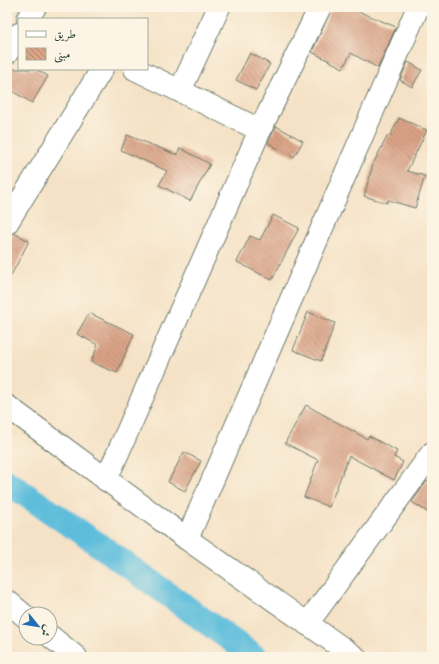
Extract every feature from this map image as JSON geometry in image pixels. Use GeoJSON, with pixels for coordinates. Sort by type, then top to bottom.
{"type":"FeatureCollection","features":[{"type":"Feature","properties":{"kind":"street"},"geometry":{"type":"LineString","coordinates":[[180,91],[219,7]]}},
{"type":"Feature","properties":{"kind":"street"},"geometry":{"type":"LineString","coordinates":[[106,480],[260,130],[320,7]]}},
{"type":"Feature","properties":{"kind":"street"},"geometry":{"type":"LineString","coordinates":[[188,539],[418,7]]}},
{"type":"Feature","properties":{"kind":"street"},"geometry":{"type":"LineString","coordinates":[[7,53],[18,35]]}},
{"type":"Feature","properties":{"kind":"street"},"geometry":{"type":"LineString","coordinates":[[7,223],[101,70]]}},
{"type":"Feature","properties":{"kind":"street"},"geometry":{"type":"LineString","coordinates":[[137,70],[260,130]]}},
{"type":"Feature","properties":{"kind":"street"},"geometry":{"type":"LineString","coordinates":[[7,406],[106,480],[355,657]]}},
{"type":"Feature","properties":{"kind":"street"},"geometry":{"type":"LineString","coordinates":[[307,624],[432,453]]}},
{"type":"Feature","properties":{"kind":"street"},"geometry":{"type":"LineString","coordinates":[[7,601],[18,610]]}},
{"type":"Feature","properties":{"kind":"street"},"geometry":{"type":"LineString","coordinates":[[58,642],[76,657]]}},
{"type":"Feature","properties":{"kind":"building"},"geometry":{"type":"Polygon","coordinates":[[[332,7],[362,7],[360,12],[396,27],[378,68],[351,53],[343,68],[312,52],[332,7]]]}},
{"type":"Feature","properties":{"kind":"building"},"geometry":{"type":"Polygon","coordinates":[[[250,53],[270,64],[256,90],[236,80],[250,53]]]}},
{"type":"Feature","properties":{"kind":"building"},"geometry":{"type":"Polygon","coordinates":[[[408,62],[422,70],[412,87],[400,80],[408,62]]]}},
{"type":"Feature","properties":{"kind":"building"},"geometry":{"type":"Polygon","coordinates":[[[7,69],[37,70],[48,76],[32,103],[7,88],[7,69]]]}},
{"type":"Feature","properties":{"kind":"building"},"geometry":{"type":"Polygon","coordinates":[[[399,118],[427,130],[407,171],[425,176],[415,208],[388,200],[387,203],[364,196],[373,164],[388,135],[390,136],[399,118]]]}},
{"type":"Feature","properties":{"kind":"building"},"geometry":{"type":"Polygon","coordinates":[[[276,126],[303,141],[294,157],[268,143],[276,126]]]}},
{"type":"Feature","properties":{"kind":"building"},"geometry":{"type":"Polygon","coordinates":[[[127,135],[177,155],[180,148],[210,164],[190,201],[159,185],[167,171],[121,150],[127,135]]]}},
{"type":"Feature","properties":{"kind":"building"},"geometry":{"type":"Polygon","coordinates":[[[273,215],[299,228],[272,280],[237,262],[250,236],[260,240],[273,215]]]}},
{"type":"Feature","properties":{"kind":"building"},"geometry":{"type":"Polygon","coordinates":[[[14,233],[29,241],[7,283],[7,243],[14,233]]]}},
{"type":"Feature","properties":{"kind":"building"},"geometry":{"type":"Polygon","coordinates":[[[308,312],[335,323],[321,361],[293,350],[308,312]]]}},
{"type":"Feature","properties":{"kind":"building"},"geometry":{"type":"Polygon","coordinates":[[[89,313],[134,334],[117,373],[91,362],[98,345],[77,334],[89,313]]]}},
{"type":"Feature","properties":{"kind":"building"},"geometry":{"type":"Polygon","coordinates":[[[306,405],[367,439],[369,436],[397,451],[394,457],[403,462],[394,480],[349,456],[329,507],[304,497],[318,460],[285,443],[306,405]]]}},
{"type":"Feature","properties":{"kind":"building"},"geometry":{"type":"Polygon","coordinates":[[[184,452],[201,461],[185,491],[168,482],[184,452]]]}},
{"type":"Feature","properties":{"kind":"building"},"geometry":{"type":"Polygon","coordinates":[[[427,481],[432,484],[432,515],[412,502],[427,481]]]}},
{"type":"Feature","properties":{"kind":"waterway"},"geometry":{"type":"LineString","coordinates":[[7,482],[95,542],[255,657]]}}]}
